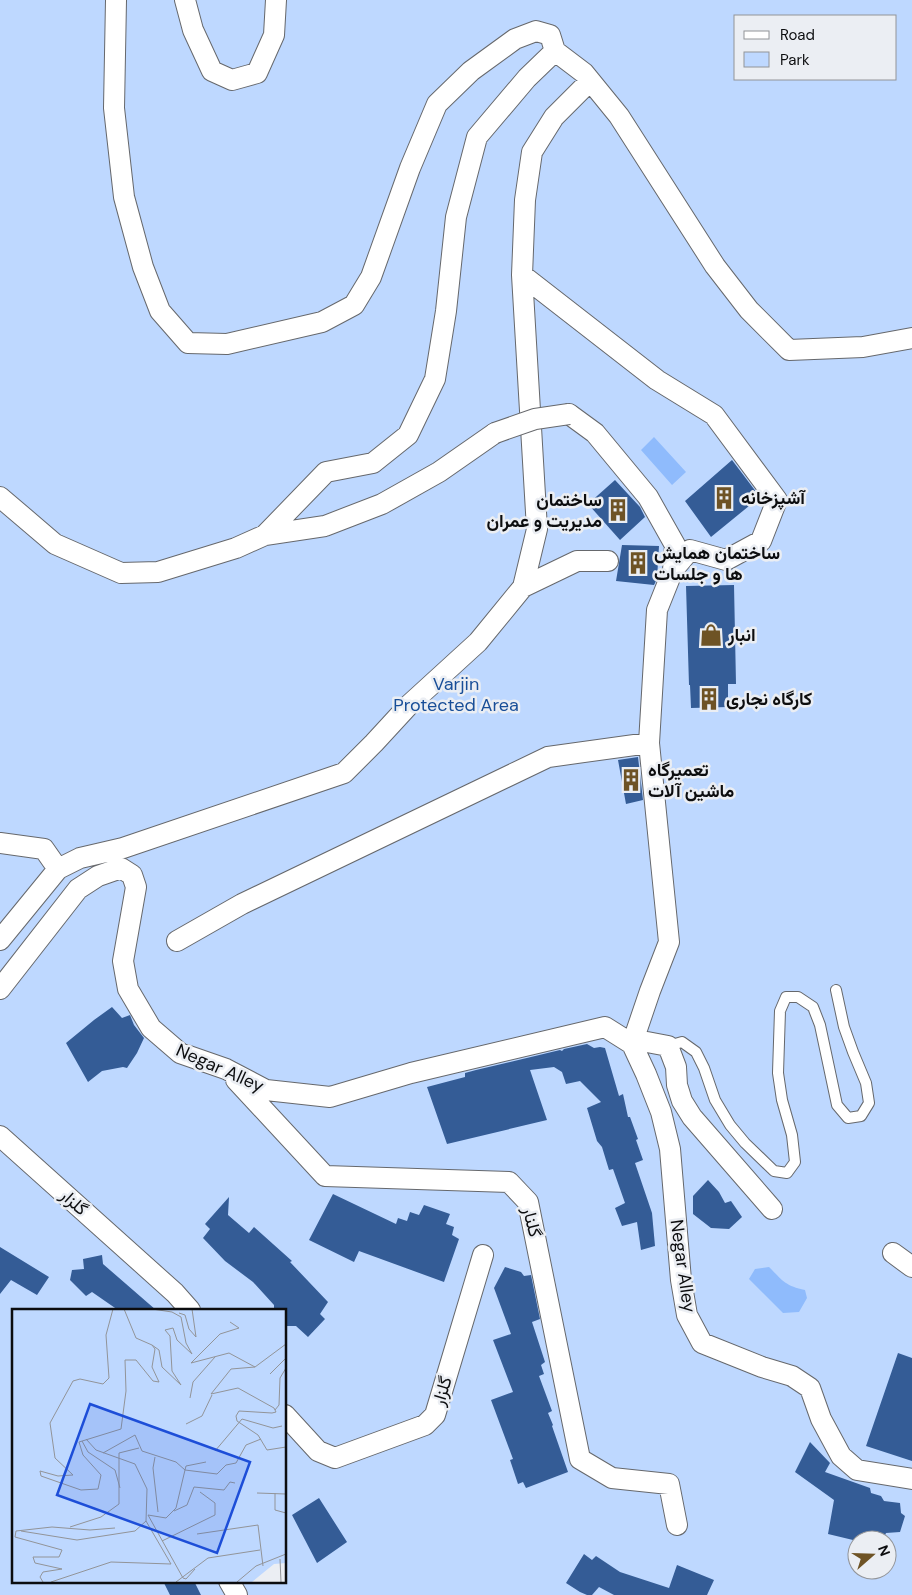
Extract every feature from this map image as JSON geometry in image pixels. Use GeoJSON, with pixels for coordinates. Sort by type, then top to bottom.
{"type":"FeatureCollection","features":[{"type":"Feature","properties":{"kind":"street"},"geometry":{"type":"LineString","coordinates":[[116,0],[114,108],[124,197],[142,267],[160,311],[188,343],[227,344],[322,322],[354,305],[372,277],[410,168],[437,104],[471,70],[515,39],[536,31],[550,35],[555,51],[584,73],[619,116],[715,266],[749,310],[789,350],[863,347],[912,338]]}},
{"type":"Feature","properties":{"kind":"street"},"geometry":{"type":"LineString","coordinates":[[185,0],[193,30],[212,71],[232,80],[257,73],[274,35],[276,0]]}},
{"type":"Feature","properties":{"kind":"street"},"geometry":{"type":"LineString","coordinates":[[265,536],[326,472],[373,463],[408,435],[435,378],[446,311],[456,217],[477,137],[526,78],[555,51]]}},
{"type":"Feature","properties":{"kind":"street"},"geometry":{"type":"LineString","coordinates":[[524,587],[537,529],[522,276],[525,200],[532,152],[554,117],[590,81]]}},
{"type":"Feature","properties":{"kind":"street"},"geometry":{"type":"LineString","coordinates":[[522,276],[657,380],[714,415],[777,500],[761,541],[726,560],[690,550],[673,570],[657,610],[648,744],[669,942],[632,1044],[647,1042],[668,1046],[676,1067],[677,1085],[682,1101],[692,1117],[772,1209]]}},
{"type":"Feature","properties":{"kind":"street"},"geometry":{"type":"LineString","coordinates":[[0,497],[55,544],[121,573],[158,572],[236,548],[265,536],[325,526],[382,504],[438,472],[495,433],[535,419],[569,414],[595,432],[648,497],[674,545],[673,570]]}},
{"type":"Feature","properties":{"kind":"street"},"geometry":{"type":"LineString","coordinates":[[0,989],[78,889],[119,859],[344,773],[409,705],[478,642],[524,587],[577,562],[608,561]]}},
{"type":"Feature","properties":{"kind":"street"},"geometry":{"type":"LineString","coordinates":[[177,941],[242,904],[548,757],[648,744]]}},
{"type":"Feature","properties":{"kind":"street"},"geometry":{"type":"LineString","coordinates":[[0,843],[44,849],[58,869]]}},
{"type":"Feature","properties":{"kind":"street"},"geometry":{"type":"LineString","coordinates":[[0,940],[58,869],[80,858],[119,859]]}},
{"type":"Feature","properties":{"kind":"street","name":"Negar Alley"},"geometry":{"type":"LineString","coordinates":[[119,859],[132,875],[136,887],[123,960],[128,989],[151,1028],[180,1053],[226,1069],[266,1090],[330,1096],[411,1073],[605,1027],[632,1044],[661,1112],[670,1149],[681,1280],[687,1315],[702,1343],[762,1368],[792,1376],[810,1388],[821,1418],[841,1456],[857,1470],[912,1479]]}},
{"type":"Feature","properties":{"kind":"street","name":"گلنار"},"geometry":{"type":"LineString","coordinates":[[226,1069],[325,1176],[509,1182],[528,1202],[580,1459],[612,1478],[669,1484],[677,1525]]}},
{"type":"Feature","properties":{"kind":"street","name":"گلزار"},"geometry":{"type":"LineString","coordinates":[[0,1136],[175,1293],[189,1309]]}},
{"type":"Feature","properties":{"kind":"street"},"geometry":{"type":"LineString","coordinates":[[893,1253],[912,1267]]}},
{"type":"Feature","properties":{"kind":"street","name":"گلزار"},"geometry":{"type":"LineString","coordinates":[[286,1416],[318,1451],[335,1458],[425,1425],[435,1415],[483,1255]]}},
{"type":"Feature","properties":{"kind":"street"},"geometry":{"type":"LineString","coordinates":[[230,1582],[237,1595]]}},
{"type":"Feature","properties":{"kind":"lane"},"geometry":{"type":"LineString","coordinates":[[668,1046],[682,1042],[696,1052],[704,1068],[715,1100],[730,1125],[751,1150],[774,1171],[787,1173],[795,1162],[792,1135],[782,1100],[778,1073],[780,1011],[786,997],[798,997],[813,1007],[820,1025],[837,1105],[848,1118],[861,1116],[869,1103],[866,1082],[852,1052],[844,1028],[836,990]]}},
{"type":"Feature","properties":{"kind":"green space","name":"Varjin Protected Area"},"geometry":{"type":"Polygon","coordinates":[[[0,0],[912,0],[912,1595],[0,1595],[0,0]]]}},
{"type":"Feature","properties":{"kind":"water"},"geometry":{"type":"Polygon","coordinates":[[[654,437],[686,472],[672,485],[641,450],[654,437]]]}},
{"type":"Feature","properties":{"kind":"water"},"geometry":{"type":"Polygon","coordinates":[[[769,1267],[788,1284],[805,1290],[807,1298],[799,1312],[783,1313],[749,1279],[755,1269],[769,1267]]]}},
{"type":"Feature","properties":{"kind":"building","name":"آشپزخانه"},"geometry":{"type":"Polygon","coordinates":[[[732,460],[760,497],[711,537],[685,501],[732,460]]]}},
{"type":"Feature","properties":{"kind":"building","name":"ساختمان مدیریت و عمران"},"geometry":{"type":"Polygon","coordinates":[[[615,480],[640,507],[645,517],[620,540],[588,504],[615,480]]]}},
{"type":"Feature","properties":{"kind":"building","name":"ساختمان همایش ها و جلسات"},"geometry":{"type":"Polygon","coordinates":[[[622,545],[659,546],[657,579],[654,585],[616,581],[622,545]]]}},
{"type":"Feature","properties":{"kind":"building","name":"انبار"},"geometry":{"type":"Polygon","coordinates":[[[734,585],[736,684],[728,684],[728,707],[691,708],[686,586],[734,585]]]}},
{"type":"Feature","properties":{"kind":"building","name":"تعمیرگاه ماشین آلات"},"geometry":{"type":"Polygon","coordinates":[[[638,757],[643,800],[626,804],[618,760],[638,757]]]}},
{"type":"Feature","properties":{"kind":"building"},"geometry":{"type":"Polygon","coordinates":[[[112,1007],[122,1018],[130,1015],[134,1025],[144,1038],[127,1068],[102,1071],[88,1082],[66,1043],[112,1007]]]}},
{"type":"Feature","properties":{"kind":"building"},"geometry":{"type":"Polygon","coordinates":[[[587,1044],[594,1048],[605,1048],[619,1096],[623,1094],[628,1117],[630,1117],[638,1139],[636,1140],[643,1160],[635,1163],[652,1213],[655,1246],[641,1250],[637,1222],[622,1226],[615,1208],[625,1203],[613,1169],[609,1170],[602,1147],[597,1141],[587,1108],[601,1102],[580,1081],[566,1084],[562,1072],[554,1067],[530,1070],[547,1120],[447,1144],[427,1087],[465,1077],[465,1073],[476,1070],[587,1044]]]}},
{"type":"Feature","properties":{"kind":"building"},"geometry":{"type":"Polygon","coordinates":[[[708,1180],[719,1192],[725,1203],[731,1201],[742,1217],[729,1229],[711,1228],[693,1214],[693,1196],[708,1180]]]}},
{"type":"Feature","properties":{"kind":"building"},"geometry":{"type":"Polygon","coordinates":[[[333,1194],[396,1224],[398,1218],[407,1221],[410,1212],[419,1215],[424,1205],[450,1214],[446,1224],[454,1227],[452,1235],[459,1239],[444,1282],[359,1251],[354,1262],[309,1240],[333,1194]]]}},
{"type":"Feature","properties":{"kind":"building"},"geometry":{"type":"Polygon","coordinates":[[[229,1197],[228,1215],[249,1233],[254,1227],[292,1261],[290,1262],[328,1302],[320,1314],[325,1319],[308,1337],[296,1326],[286,1326],[286,1309],[274,1309],[274,1305],[253,1282],[225,1261],[203,1238],[210,1229],[205,1224],[229,1197]]]}},
{"type":"Feature","properties":{"kind":"building"},"geometry":{"type":"Polygon","coordinates":[[[0,1247],[49,1277],[37,1295],[11,1280],[0,1294],[0,1247]]]}},
{"type":"Feature","properties":{"kind":"building"},"geometry":{"type":"Polygon","coordinates":[[[102,1255],[103,1264],[155,1309],[117,1309],[92,1292],[86,1296],[70,1280],[72,1270],[84,1269],[83,1259],[102,1255]]]}},
{"type":"Feature","properties":{"kind":"building"},"geometry":{"type":"Polygon","coordinates":[[[505,1267],[521,1272],[524,1276],[531,1275],[540,1319],[532,1322],[545,1362],[541,1365],[544,1374],[539,1376],[552,1411],[548,1413],[568,1472],[526,1488],[523,1482],[518,1484],[510,1460],[513,1459],[491,1400],[513,1392],[493,1340],[511,1334],[494,1288],[505,1267]]]}},
{"type":"Feature","properties":{"kind":"building"},"geometry":{"type":"Polygon","coordinates":[[[898,1353],[912,1358],[912,1461],[866,1446],[898,1353]]]}},
{"type":"Feature","properties":{"kind":"building"},"geometry":{"type":"Polygon","coordinates":[[[810,1442],[830,1463],[825,1472],[870,1488],[871,1493],[881,1496],[884,1501],[900,1503],[901,1513],[905,1516],[900,1532],[897,1532],[897,1530],[847,1530],[847,1539],[828,1534],[834,1500],[795,1472],[810,1442]]]}},
{"type":"Feature","properties":{"kind":"building"},"geometry":{"type":"Polygon","coordinates":[[[319,1498],[347,1542],[317,1563],[292,1515],[319,1498]]]}},
{"type":"Feature","properties":{"kind":"building"},"geometry":{"type":"Polygon","coordinates":[[[584,1554],[592,1560],[596,1556],[620,1572],[669,1588],[677,1565],[714,1580],[707,1595],[614,1595],[599,1587],[592,1595],[587,1595],[566,1583],[584,1554]]]}},
{"type":"Feature","properties":{"kind":"building"},"geometry":{"type":"Polygon","coordinates":[[[164,1582],[194,1582],[201,1595],[170,1595],[164,1582]]]}},
{"type":"Feature","properties":{"kind":"place","name":"آشپزخانه"},"geometry":{"type":"Point","coordinates":[724,498]}},
{"type":"Feature","properties":{"kind":"place","name":"ساختمان مدیریت و عمران"},"geometry":{"type":"Point","coordinates":[618,510]}},
{"type":"Feature","properties":{"kind":"place","name":"ساختمان همایش ها و جلسات"},"geometry":{"type":"Point","coordinates":[638,563]}},
{"type":"Feature","properties":{"kind":"place","name":"انبار"},"geometry":{"type":"Point","coordinates":[711,635]}},
{"type":"Feature","properties":{"kind":"place","name":"کارگاه نجاری"},"geometry":{"type":"Point","coordinates":[709,699]}},
{"type":"Feature","properties":{"kind":"place","name":"تعمیرگاه ماشین آلات"},"geometry":{"type":"Point","coordinates":[631,780]}}]}
